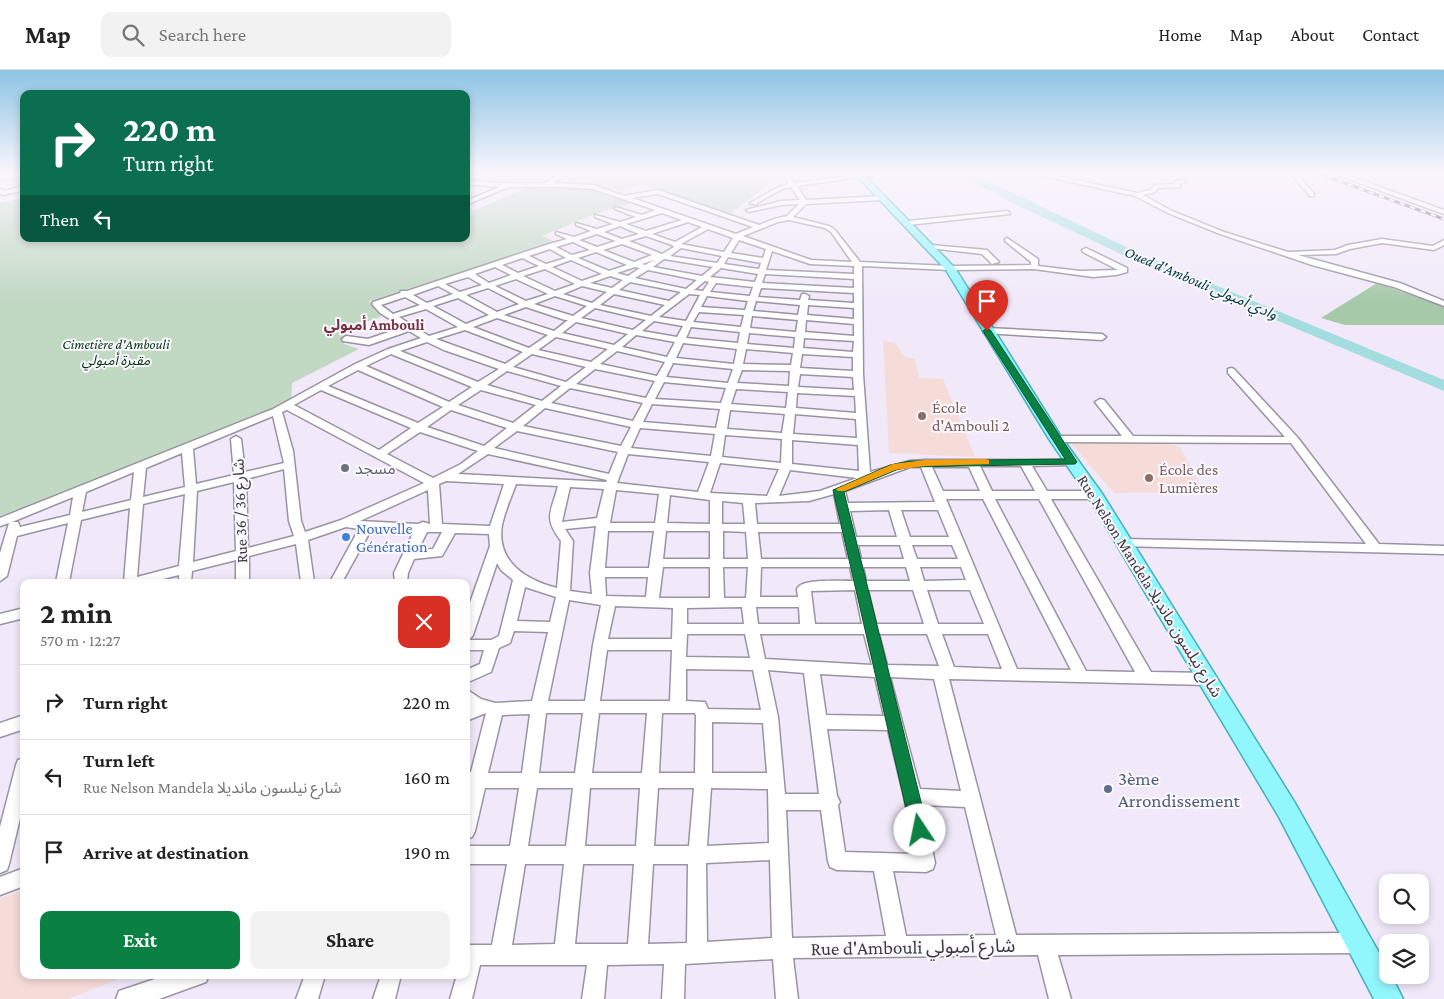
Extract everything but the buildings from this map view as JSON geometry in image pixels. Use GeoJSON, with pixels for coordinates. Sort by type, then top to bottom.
{"type":"FeatureCollection","features":[{"type":"Feature","properties":{"kind":"main road","name":"Rue Nelson Mandela شارع نيلسون مانديلا"},"geometry":{"type":"LineString","coordinates":[[901,216],[950,268],[987,331],[1056,439],[1095,495],[1287,810],[1361,943],[1389,999]]}},
{"type":"Feature","properties":{"kind":"street"},"geometry":{"type":"LineString","coordinates":[[598,216],[678,246],[765,261]]}},
{"type":"Feature","properties":{"kind":"street"},"geometry":{"type":"LineString","coordinates":[[682,216],[810,262],[950,268],[1034,267],[1066,273],[1107,273],[1124,270],[1086,250]]}},
{"type":"Feature","properties":{"kind":"street"},"geometry":{"type":"LineString","coordinates":[[0,522],[80,492],[282,408],[358,366],[391,351],[426,338],[465,327],[660,256],[678,246],[691,234],[726,216]]}},
{"type":"Feature","properties":{"kind":"street"},"geometry":{"type":"LineString","coordinates":[[728,216],[759,227]]}},
{"type":"Feature","properties":{"kind":"street"},"geometry":{"type":"LineString","coordinates":[[766,216],[776,220]]}},
{"type":"Feature","properties":{"kind":"street"},"geometry":{"type":"LineString","coordinates":[[908,223],[974,216]]}},
{"type":"Feature","properties":{"kind":"street"},"geometry":{"type":"LineString","coordinates":[[1180,216],[1206,228],[1283,253],[1398,285],[1444,304]]}},
{"type":"Feature","properties":{"kind":"street"},"geometry":{"type":"LineString","coordinates":[[642,217],[404,293],[376,304],[392,317],[446,348],[506,368],[568,384],[648,401],[860,416]]}},
{"type":"Feature","properties":{"kind":"street"},"geometry":{"type":"LineString","coordinates":[[564,954],[604,600],[597,573],[612,482],[648,401],[689,326],[704,294],[708,280],[738,236],[776,220],[789,218],[827,227],[833,231],[858,264],[860,416],[862,442],[869,476]]}},
{"type":"Feature","properties":{"kind":"street"},"geometry":{"type":"LineString","coordinates":[[392,317],[690,219]]}},
{"type":"Feature","properties":{"kind":"street"},"geometry":{"type":"LineString","coordinates":[[578,224],[660,256],[718,267],[761,272],[859,277]]}},
{"type":"Feature","properties":{"kind":"street"},"geometry":{"type":"LineString","coordinates":[[668,227],[691,234]]}},
{"type":"Feature","properties":{"kind":"street"},"geometry":{"type":"LineString","coordinates":[[558,233],[634,265],[708,280],[859,291]]}},
{"type":"Feature","properties":{"kind":"street"},"geometry":{"type":"LineString","coordinates":[[1007,240],[1035,261],[1034,267]]}},
{"type":"Feature","properties":{"kind":"street"},"geometry":{"type":"LineString","coordinates":[[1283,253],[1336,252],[1348,246],[1382,241],[1434,248],[1444,242]]}},
{"type":"Feature","properties":{"kind":"street"},"geometry":{"type":"LineString","coordinates":[[548,246],[608,274],[686,291],[753,299],[859,306]]}},
{"type":"Feature","properties":{"kind":"street"},"geometry":{"type":"LineString","coordinates":[[931,247],[973,246],[987,253],[995,262]]}},
{"type":"Feature","properties":{"kind":"street"},"geometry":{"type":"LineString","coordinates":[[703,495],[716,459],[725,407],[738,366],[748,314],[770,248]]}},
{"type":"Feature","properties":{"kind":"street"},"geometry":{"type":"LineString","coordinates":[[521,255],[582,284],[670,304]]}},
{"type":"Feature","properties":{"kind":"street"},"geometry":{"type":"LineString","coordinates":[[379,455],[555,334],[629,279],[647,268],[660,256]]}},
{"type":"Feature","properties":{"kind":"street"},"geometry":{"type":"LineString","coordinates":[[771,500],[786,466],[787,436],[810,262]]}},
{"type":"Feature","properties":{"kind":"street"},"geometry":{"type":"LineString","coordinates":[[494,264],[555,294],[594,305],[689,326],[858,339]]}},
{"type":"Feature","properties":{"kind":"street"},"geometry":{"type":"LineString","coordinates":[[467,273],[526,304],[574,319],[633,333],[680,342],[741,348],[858,355]]}},
{"type":"Feature","properties":{"kind":"street"},"geometry":{"type":"LineString","coordinates":[[148,579],[301,538],[345,523],[465,466],[686,291],[708,280]]}},
{"type":"Feature","properties":{"kind":"street"},"geometry":{"type":"LineString","coordinates":[[438,282],[494,315],[555,334],[614,348],[670,360],[858,374]]}},
{"type":"Feature","properties":{"kind":"street"},"geometry":{"type":"LineString","coordinates":[[404,293],[465,327],[530,351],[593,365],[661,379],[732,386],[859,393]]}},
{"type":"Feature","properties":{"kind":"street"},"geometry":{"type":"LineString","coordinates":[[696,309],[859,322]]}},
{"type":"Feature","properties":{"kind":"street"},"geometry":{"type":"LineString","coordinates":[[346,340],[369,342],[410,328]]}},
{"type":"Feature","properties":{"kind":"street"},"geometry":{"type":"LineString","coordinates":[[987,331],[1102,337]]}},
{"type":"Feature","properties":{"kind":"street"},"geometry":{"type":"LineString","coordinates":[[391,351],[479,386],[542,404],[638,425],[862,442]]}},
{"type":"Feature","properties":{"kind":"street"},"geometry":{"type":"LineString","coordinates":[[358,366],[404,388],[515,427],[625,450],[869,476]]}},
{"type":"Feature","properties":{"kind":"street"},"geometry":{"type":"LineString","coordinates":[[1231,372],[1294,440],[1376,549]]}},
{"type":"Feature","properties":{"kind":"street"},"geometry":{"type":"LineString","coordinates":[[320,386],[420,428],[486,450],[612,482],[703,495],[771,500],[808,497],[838,490],[893,467],[925,463],[1072,462]]}},
{"type":"Feature","properties":{"kind":"street"},"geometry":{"type":"LineString","coordinates":[[1100,402],[1130,439]]}},
{"type":"Feature","properties":{"kind":"street"},"geometry":{"type":"LineString","coordinates":[[282,408],[379,455],[438,480],[565,483],[612,482]]}},
{"type":"Feature","properties":{"kind":"street"},"geometry":{"type":"LineString","coordinates":[[282,408],[295,521],[301,538],[308,579]]}},
{"type":"Feature","properties":{"kind":"street","name":"Rue 36 / شارع 36"},"geometry":{"type":"LineString","coordinates":[[236,439],[240,476],[243,579]]}},
{"type":"Feature","properties":{"kind":"street"},"geometry":{"type":"LineString","coordinates":[[1056,439],[1294,440]]}},
{"type":"Feature","properties":{"kind":"street"},"geometry":{"type":"LineString","coordinates":[[185,579],[191,489],[187,447]]}},
{"type":"Feature","properties":{"kind":"street"},"geometry":{"type":"LineString","coordinates":[[972,462],[1082,677]]}},
{"type":"Feature","properties":{"kind":"street"},"geometry":{"type":"LineString","coordinates":[[1024,462],[1146,677]]}},
{"type":"Feature","properties":{"kind":"street"},"geometry":{"type":"LineString","coordinates":[[925,463],[1012,675]]}},
{"type":"Feature","properties":{"kind":"street"},"geometry":{"type":"LineString","coordinates":[[12,534],[288,465]]}},
{"type":"Feature","properties":{"kind":"street"},"geometry":{"type":"LineString","coordinates":[[130,579],[140,467]]}},
{"type":"Feature","properties":{"kind":"street"},"geometry":{"type":"LineString","coordinates":[[401,579],[401,573],[409,555],[430,526],[438,480]]}},
{"type":"Feature","properties":{"kind":"street"},"geometry":{"type":"LineString","coordinates":[[470,623],[496,547],[495,530],[511,481]]}},
{"type":"Feature","properties":{"kind":"street"},"geometry":{"type":"LineString","coordinates":[[500,955],[530,780],[546,665],[557,626],[562,596],[567,541],[556,526],[555,518],[565,483]]}},
{"type":"Feature","properties":{"kind":"street"},"geometry":{"type":"LineString","coordinates":[[811,666],[837,861],[926,863],[913,797],[870,629],[844,507],[838,490]]}},
{"type":"Feature","properties":{"kind":"street"},"geometry":{"type":"LineString","coordinates":[[652,601],[665,491]]}},
{"type":"Feature","properties":{"kind":"street"},"geometry":{"type":"LineString","coordinates":[[65,579],[77,518],[80,492]]}},
{"type":"Feature","properties":{"kind":"street"},"geometry":{"type":"LineString","coordinates":[[844,507],[894,507],[988,496],[1095,495]]}},
{"type":"Feature","properties":{"kind":"street"},"geometry":{"type":"LineString","coordinates":[[716,496],[718,602]]}},
{"type":"Feature","properties":{"kind":"street"},"geometry":{"type":"LineString","coordinates":[[749,499],[755,563],[751,602],[758,664],[770,717],[779,852],[781,948],[787,999]]}},
{"type":"Feature","properties":{"kind":"street"},"geometry":{"type":"LineString","coordinates":[[894,507],[920,586],[944,673],[972,799],[1009,946]]}},
{"type":"Feature","properties":{"kind":"street"},"geometry":{"type":"LineString","coordinates":[[0,576],[17,516]]}},
{"type":"Feature","properties":{"kind":"street"},"geometry":{"type":"LineString","coordinates":[[345,523],[367,526],[430,526],[495,530]]}},
{"type":"Feature","properties":{"kind":"street"},"geometry":{"type":"LineString","coordinates":[[556,526],[604,524],[660,528],[753,528],[849,534],[906,541],[958,541]]}},
{"type":"Feature","properties":{"kind":"street"},"geometry":{"type":"LineString","coordinates":[[338,579],[367,526]]}},
{"type":"Feature","properties":{"kind":"street"},"geometry":{"type":"LineString","coordinates":[[409,555],[437,553],[451,528]]}},
{"type":"Feature","properties":{"kind":"street"},"geometry":{"type":"LineString","coordinates":[[1123,543],[1444,550]]}},
{"type":"Feature","properties":{"kind":"street"},"geometry":{"type":"LineString","coordinates":[[496,547],[506,567],[520,578],[562,596],[604,600],[680,603],[806,602]]}},
{"type":"Feature","properties":{"kind":"street"},"geometry":{"type":"LineString","coordinates":[[597,573],[717,563],[856,562],[967,564]]}},
{"type":"Feature","properties":{"kind":"street"},"geometry":{"type":"LineString","coordinates":[[470,645],[493,645],[505,639],[520,578]]}},
{"type":"Feature","properties":{"kind":"street"},"geometry":{"type":"LineString","coordinates":[[808,629],[804,589],[809,586],[976,585]]}},
{"type":"Feature","properties":{"kind":"street"},"geometry":{"type":"LineString","coordinates":[[678,706],[681,629],[680,603]]}},
{"type":"Feature","properties":{"kind":"street"},"geometry":{"type":"LineString","coordinates":[[0,619],[20,614]]}},
{"type":"Feature","properties":{"kind":"street"},"geometry":{"type":"LineString","coordinates":[[509,626],[557,626]]}},
{"type":"Feature","properties":{"kind":"street"},"geometry":{"type":"LineString","coordinates":[[681,629],[994,629]]}},
{"type":"Feature","properties":{"kind":"street"},"geometry":{"type":"LineString","coordinates":[[600,645],[680,644]]}},
{"type":"Feature","properties":{"kind":"street"},"geometry":{"type":"LineString","coordinates":[[470,675],[486,668],[493,645]]}},
{"type":"Feature","properties":{"kind":"street"},"geometry":{"type":"LineString","coordinates":[[680,663],[811,666],[944,673],[1208,679]]}},
{"type":"Feature","properties":{"kind":"street"},"geometry":{"type":"LineString","coordinates":[[470,697],[489,708]]}},
{"type":"Feature","properties":{"kind":"street"},"geometry":{"type":"LineString","coordinates":[[470,714],[489,708],[697,706],[704,715],[703,781],[697,855],[698,954]]}},
{"type":"Feature","properties":{"kind":"street"},"geometry":{"type":"LineString","coordinates":[[637,953],[648,780],[655,707]]}},
{"type":"Feature","properties":{"kind":"street"},"geometry":{"type":"LineString","coordinates":[[470,797],[472,780],[489,708]]}},
{"type":"Feature","properties":{"kind":"street"},"geometry":{"type":"LineString","coordinates":[[704,715],[770,717]]}},
{"type":"Feature","properties":{"kind":"street"},"geometry":{"type":"LineString","coordinates":[[819,722],[895,723]]}},
{"type":"Feature","properties":{"kind":"street"},"geometry":{"type":"LineString","coordinates":[[0,730],[20,723]]}},
{"type":"Feature","properties":{"kind":"street"},"geometry":{"type":"LineString","coordinates":[[472,780],[774,780]]}},
{"type":"Feature","properties":{"kind":"street"},"geometry":{"type":"LineString","coordinates":[[0,864],[20,782]]}},
{"type":"Feature","properties":{"kind":"street"},"geometry":{"type":"LineString","coordinates":[[913,797],[972,799]]}},
{"type":"Feature","properties":{"kind":"street"},"geometry":{"type":"LineString","coordinates":[[776,802],[830,802]]}},
{"type":"Feature","properties":{"kind":"street"},"geometry":{"type":"LineString","coordinates":[[470,855],[697,855],[779,852]]}},
{"type":"Feature","properties":{"kind":"street"},"geometry":{"type":"LineString","coordinates":[[882,863],[898,946]]}},
{"type":"Feature","properties":{"kind":"street"},"geometry":{"type":"LineString","coordinates":[[0,886],[20,878]]}},
{"type":"Feature","properties":{"kind":"street","name":"Rue d'Ambouli شارع أمبولي"},"geometry":{"type":"LineString","coordinates":[[470,955],[564,954],[598,956],[637,953],[698,954],[781,948],[898,946],[1361,943]]}},
{"type":"Feature","properties":{"kind":"street"},"geometry":{"type":"LineString","coordinates":[[1045,945],[1060,999]]}},
{"type":"Feature","properties":{"kind":"street"},"geometry":{"type":"LineString","coordinates":[[673,999],[675,954]]}},
{"type":"Feature","properties":{"kind":"street"},"geometry":{"type":"LineString","coordinates":[[593,999],[598,956]]}},
{"type":"Feature","properties":{"kind":"street"},"geometry":{"type":"LineString","coordinates":[[137,997],[188,979]]}},
{"type":"Feature","properties":{"kind":"street"},"geometry":{"type":"LineString","coordinates":[[307,999],[314,979]]}},
{"type":"Feature","properties":{"kind":"street"},"geometry":{"type":"LineString","coordinates":[[384,999],[390,979]]}},
{"type":"Feature","properties":{"kind":"street"},"geometry":{"type":"LineString","coordinates":[[461,999],[465,979]]}},
{"type":"Feature","properties":{"kind":"shaded area","name":"École d'Ambouli 2"},"geometry":{"type":"Polygon","coordinates":[[[883,341],[895,343],[905,357],[915,359],[919,378],[943,379],[975,457],[889,453],[883,341]]]}},
{"type":"Feature","properties":{"kind":"shaded area","name":"École des Lumières"},"geometry":{"type":"Polygon","coordinates":[[[1072,444],[1170,444],[1180,447],[1204,492],[1114,493],[1072,444]]]}},
{"type":"Feature","properties":{"kind":"shaded area"},"geometry":{"type":"Polygon","coordinates":[[[20,891],[20,979],[119,979],[68,999],[0,999],[0,898],[20,891]]]}},
{"type":"Feature","properties":{"kind":"green space","name":"Cimetière d'Ambouli مقبرة أمبولي"},"geometry":{"type":"Polygon","coordinates":[[[0,216],[20,216],[20,242],[470,242],[470,216],[589,216],[542,236],[556,242],[369,301],[381,317],[348,328],[344,344],[359,349],[292,383],[291,401],[75,492],[0,521],[0,216]]]}},
{"type":"Feature","properties":{"kind":"green space"},"geometry":{"type":"Polygon","coordinates":[[[1377,283],[1444,307],[1444,325],[1345,325],[1321,318],[1377,283]]]}},
{"type":"Feature","properties":{"kind":"waterway","name":"Oued d'Ambouli وادي أمبولي"},"geometry":{"type":"LineString","coordinates":[[1048,216],[1140,259],[1444,386]]}},
{"type":"Feature","properties":{"kind":"railway"},"geometry":{"type":"LineString","coordinates":[[1437,216],[1444,219]]}},
{"type":"Feature","properties":{"kind":"slow traffic"},"geometry":{"type":"LineString","coordinates":[[841,489],[893,467],[925,463],[985,462]]}},
{"type":"Feature","properties":{"kind":"place","name":"École d'Ambouli 2"},"geometry":{"type":"Point","coordinates":[922,416]}},
{"type":"Feature","properties":{"kind":"place","name":"مسجد"},"geometry":{"type":"Point","coordinates":[345,468]}},
{"type":"Feature","properties":{"kind":"place","name":"École des Lumières"},"geometry":{"type":"Point","coordinates":[1149,478]}},
{"type":"Feature","properties":{"kind":"place","name":"Nouvelle Génération"},"geometry":{"type":"Point","coordinates":[346,537]}},
{"type":"Feature","properties":{"kind":"place","name":"3ème Arrondissement"},"geometry":{"type":"Point","coordinates":[1108,789]}},
{"type":"Feature","properties":{"kind":"district","name":"أمبولي Ambouli"},"geometry":{"type":"Point","coordinates":[374,325]}},
{"type":"Feature","properties":{"kind":"route"},"geometry":{"type":"LineString","coordinates":[[920,830],[882,671],[870,629],[844,507],[838,490],[893,467],[910,464],[944,462],[1072,462],[987,331]]}}]}
